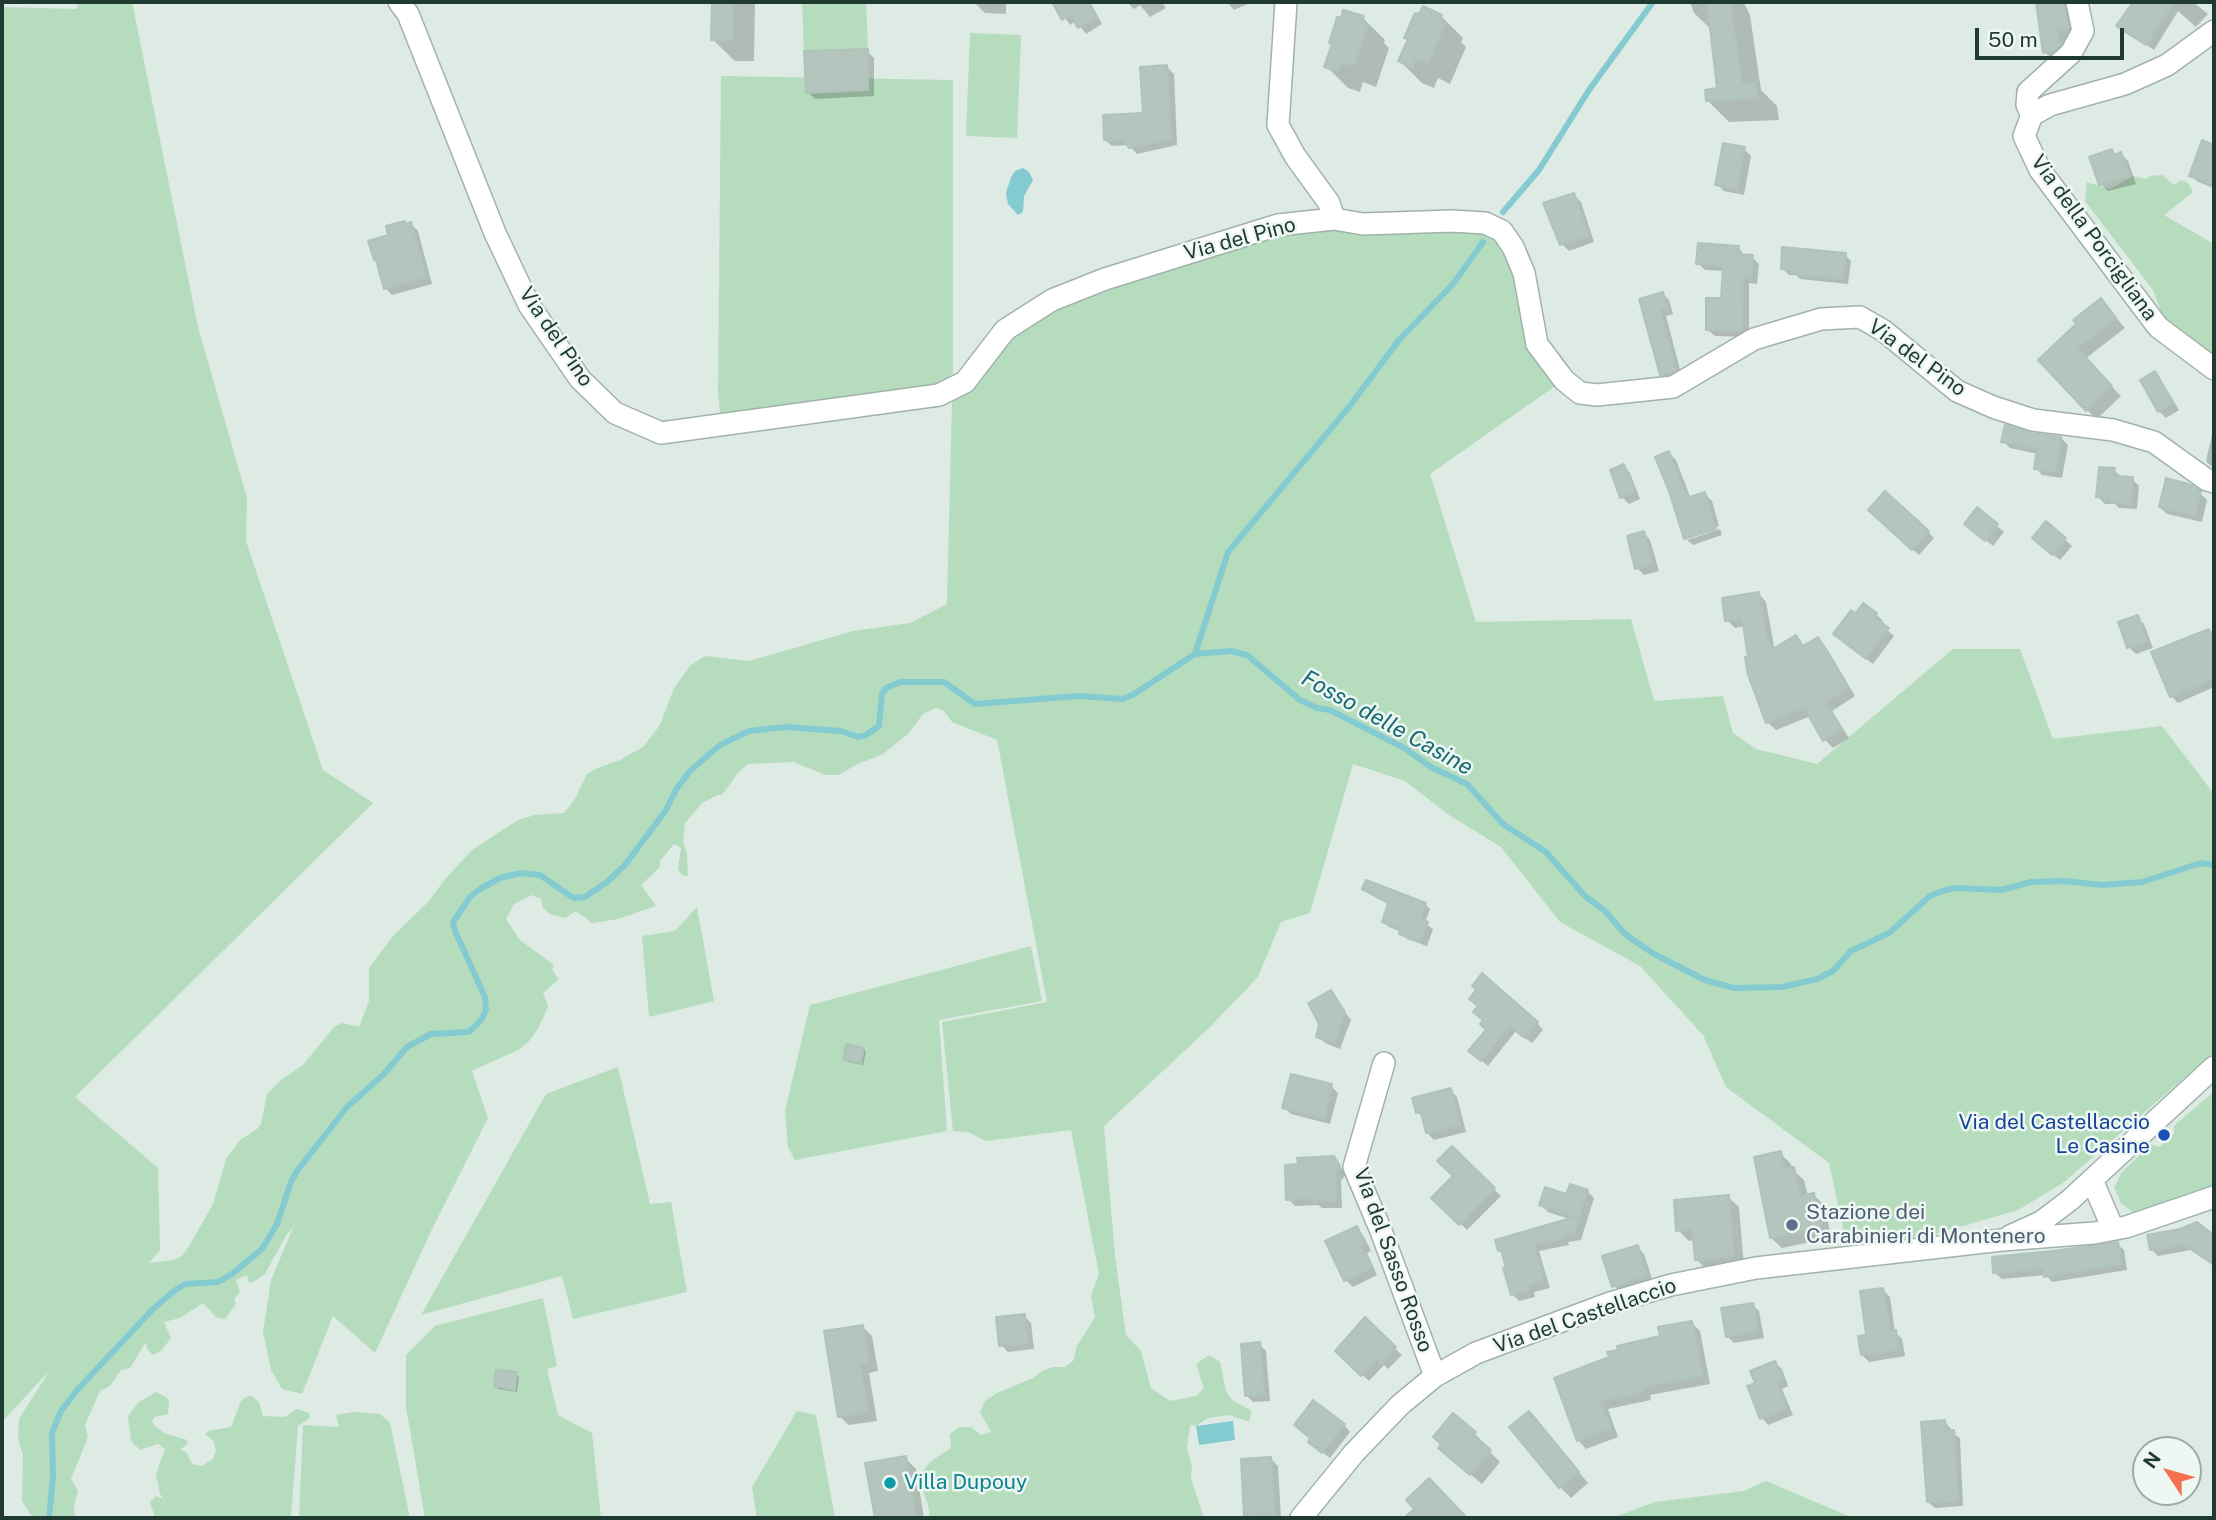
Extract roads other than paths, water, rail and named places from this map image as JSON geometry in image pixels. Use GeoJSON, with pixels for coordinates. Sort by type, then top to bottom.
{"type":"FeatureCollection","features":[{"type":"Feature","properties":{"kind":"street","name":"Via del Pino"},"geometry":{"type":"LineString","coordinates":[[399,2],[408,14],[495,233],[529,305],[580,379],[615,413],[661,432],[939,395],[965,382],[1005,330],[1052,300],[1118,275],[1278,225],[1334,219],[1363,224],[1452,221],[1485,223],[1502,231],[1513,247],[1524,273],[1538,344],[1564,380],[1580,393],[1597,395],[1673,387],[1754,339],[1821,319],[1860,317],[1884,331],[1957,391],[1993,407],[2033,419],[2113,430],[2154,442],[2207,480],[2214,482]]}},
{"type":"Feature","properties":{"kind":"street"},"geometry":{"type":"LineString","coordinates":[[1286,2],[1278,125],[1295,156],[1329,203],[1334,219]]}},
{"type":"Feature","properties":{"kind":"street","name":"Via della Porcigliana"},"geometry":{"type":"LineString","coordinates":[[2077,2],[2083,31],[2071,53],[2028,92],[2027,105],[2032,116],[2024,136],[2040,170],[2158,327],[2214,369]]}},
{"type":"Feature","properties":{"kind":"street"},"geometry":{"type":"LineString","coordinates":[[2032,116],[2050,105],[2125,83],[2167,65],[2214,31]]}},
{"type":"Feature","properties":{"kind":"street","name":"Via del Sasso Rosso"},"geometry":{"type":"LineString","coordinates":[[1384,1063],[1354,1167],[1435,1376]]}},
{"type":"Feature","properties":{"kind":"street"},"geometry":{"type":"LineString","coordinates":[[2002,1240],[2041,1222],[2092,1180],[2214,1067]]}},
{"type":"Feature","properties":{"kind":"street"},"geometry":{"type":"LineString","coordinates":[[2092,1180],[2113,1229]]}},
{"type":"Feature","properties":{"kind":"street","name":"Via del Castellaccio"},"geometry":{"type":"LineString","coordinates":[[1301,1518],[1354,1453],[1400,1405],[1435,1376],[1476,1353],[1541,1327],[1671,1285],[1756,1268],[2002,1240],[2060,1237],[2113,1229],[2214,1197]]}},
{"type":"Feature","properties":{"kind":"street"},"geometry":{"type":"LineString","coordinates":[[2041,1222],[2060,1237]]}},
{"type":"Feature","properties":{"kind":"water"},"geometry":{"type":"Polygon","coordinates":[[[1023,168],[1033,180],[1024,196],[1023,212],[1018,215],[1008,204],[1006,193],[1015,171],[1023,168]]]}},
{"type":"Feature","properties":{"kind":"water"},"geometry":{"type":"Polygon","coordinates":[[[1233,1421],[1235,1440],[1199,1445],[1196,1426],[1233,1421]]]}},
{"type":"Feature","properties":{"kind":"waterway"},"geometry":{"type":"LineString","coordinates":[[1503,212],[1539,170],[1589,90],[1653,2]]}},
{"type":"Feature","properties":{"kind":"waterway"},"geometry":{"type":"LineString","coordinates":[[1195,654],[1228,552],[1349,407],[1399,340],[1453,284],[1483,242]]}},
{"type":"Feature","properties":{"kind":"waterway","name":"Fosso delle Casine"},"geometry":{"type":"LineString","coordinates":[[49,1518],[53,1477],[52,1433],[61,1411],[78,1389],[152,1310],[174,1291],[185,1284],[218,1282],[262,1249],[277,1224],[297,1171],[347,1107],[383,1075],[407,1047],[431,1034],[469,1032],[482,1019],[486,1009],[485,997],[453,922],[470,897],[500,878],[521,873],[540,875],[574,898],[585,897],[625,865],[666,810],[677,788],[691,770],[720,745],[749,731],[785,727],[841,731],[858,737],[866,735],[879,726],[882,694],[886,688],[900,682],[944,682],[975,704],[1078,696],[1123,699],[1195,654],[1231,651],[1247,655],[1300,700],[1317,708],[1330,710],[1404,748],[1431,767],[1467,784],[1503,824],[1546,852],[1585,896],[1605,911],[1626,935],[1654,954],[1705,980],[1734,988],[1782,987],[1817,979],[1833,971],[1851,951],[1889,933],[1930,896],[1942,891],[1956,888],[2001,890],[2031,882],[2064,881],[2102,885],[2142,882],[2201,863],[2214,865]]}},
{"type":"Feature","properties":{"kind":"place","name":"Via del Castellaccio Le Casine"},"geometry":{"type":"Point","coordinates":[2164,1135]}},
{"type":"Feature","properties":{"kind":"place","name":"Stazione dei Carabinieri di Montenero"},"geometry":{"type":"Point","coordinates":[1792,1225]}},
{"type":"Feature","properties":{"kind":"place","name":"Villa Dupouy"},"geometry":{"type":"Point","coordinates":[890,1483]}}]}
